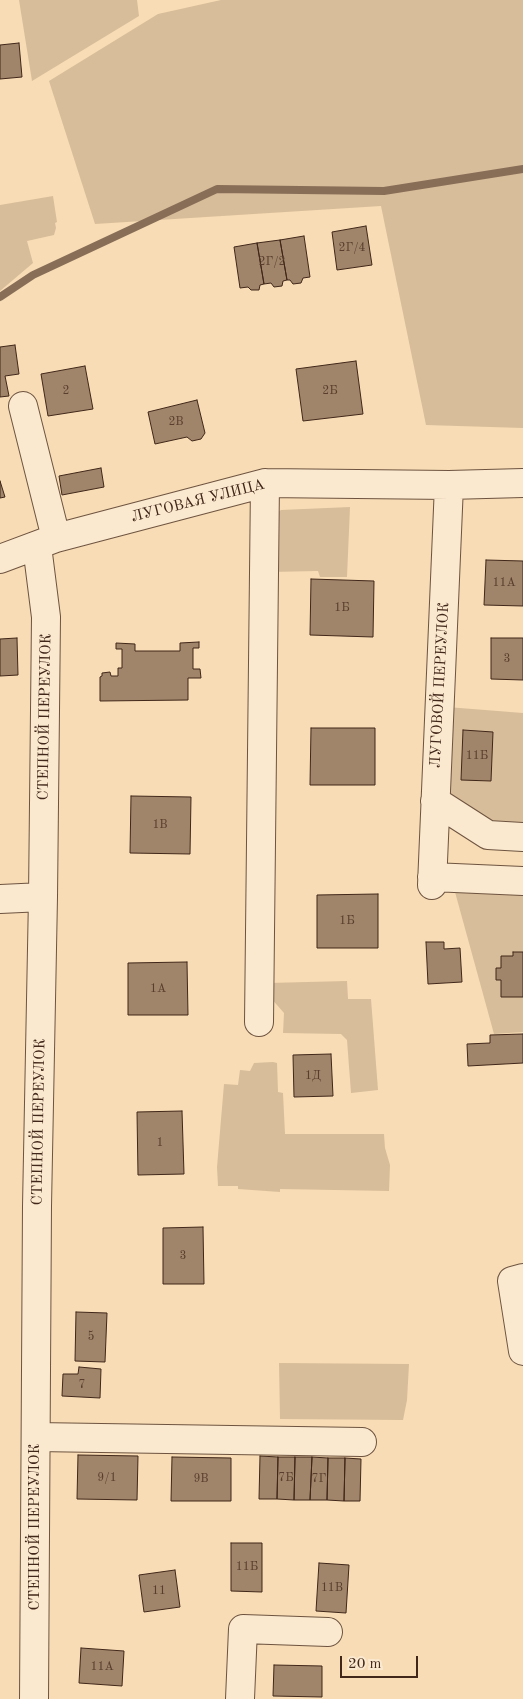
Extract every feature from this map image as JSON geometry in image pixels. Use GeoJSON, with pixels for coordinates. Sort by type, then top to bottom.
{"type":"FeatureCollection","features":[{"type":"Feature","properties":{"kind":"street","name":"СТЕПНОЙ ПЕРЕУЛОК"},"geometry":{"type":"LineString","coordinates":[[23,406],[46,542],[43,897],[37,1196],[34,1699]]}},
{"type":"Feature","properties":{"kind":"street","name":"ЛУГОВАЯ УЛИЦА"},"geometry":{"type":"LineString","coordinates":[[0,559],[46,542],[265,483],[449,485],[523,483]]}},
{"type":"Feature","properties":{"kind":"street"},"geometry":{"type":"LineString","coordinates":[[259,1022],[265,483]]}},
{"type":"Feature","properties":{"kind":"street","name":"ЛУГОВОЙ ПЕРЕУЛОК"},"geometry":{"type":"LineString","coordinates":[[449,485],[432,881],[523,881]]}},
{"type":"Feature","properties":{"kind":"street"},"geometry":{"type":"LineString","coordinates":[[435,801],[488,835],[523,837]]}},
{"type":"Feature","properties":{"kind":"street"},"geometry":{"type":"LineString","coordinates":[[0,899],[43,897]]}},
{"type":"Feature","properties":{"kind":"street"},"geometry":{"type":"LineString","coordinates":[[523,1278],[512,1281],[523,1351]]}},
{"type":"Feature","properties":{"kind":"street"},"geometry":{"type":"LineString","coordinates":[[36,1437],[362,1442]]}},
{"type":"Feature","properties":{"kind":"street"},"geometry":{"type":"LineString","coordinates":[[240,1699],[243,1630],[328,1632]]}},
{"type":"Feature","properties":{"kind":"shaded area"},"geometry":{"type":"Polygon","coordinates":[[[19,0],[137,0],[139,16],[32,81],[19,0]]]}},
{"type":"Feature","properties":{"kind":"shaded area"},"geometry":{"type":"Polygon","coordinates":[[[221,0],[523,0],[523,428],[426,425],[381,206],[95,224],[49,81],[158,14],[221,0]]]}},
{"type":"Feature","properties":{"kind":"shaded area"},"geometry":{"type":"Polygon","coordinates":[[[53,196],[57,222],[55,223],[54,235],[27,241],[33,263],[0,291],[0,205],[53,196]]]}},
{"type":"Feature","properties":{"kind":"shaded area"},"geometry":{"type":"Polygon","coordinates":[[[350,507],[347,577],[320,577],[318,571],[270,572],[270,518],[281,510],[350,507]]]}},
{"type":"Feature","properties":{"kind":"shaded area"},"geometry":{"type":"Polygon","coordinates":[[[447,707],[523,713],[523,827],[486,825],[442,800],[447,707]]]}},
{"type":"Feature","properties":{"kind":"shaded area"},"geometry":{"type":"Polygon","coordinates":[[[455,892],[523,893],[523,1032],[494,1034],[455,892]]]}},
{"type":"Feature","properties":{"kind":"shaded area"},"geometry":{"type":"Polygon","coordinates":[[[347,981],[348,999],[371,999],[378,1090],[351,1093],[347,1040],[341,1034],[283,1033],[284,1013],[270,997],[268,983],[347,981]]]}},
{"type":"Feature","properties":{"kind":"shaded area"},"geometry":{"type":"Polygon","coordinates":[[[254,1063],[277,1063],[278,1092],[283,1093],[285,1134],[384,1134],[385,1148],[390,1165],[389,1191],[280,1189],[280,1192],[238,1189],[238,1186],[218,1186],[217,1167],[224,1084],[238,1085],[240,1070],[250,1071],[254,1063]]]}},
{"type":"Feature","properties":{"kind":"shaded area"},"geometry":{"type":"Polygon","coordinates":[[[279,1363],[409,1364],[407,1400],[403,1420],[280,1419],[279,1363]]]}},
{"type":"Feature","properties":{"kind":"building"},"geometry":{"type":"Polygon","coordinates":[[[19,43],[22,77],[0,79],[0,45],[19,43]]]}},
{"type":"Feature","properties":{"kind":"building"},"geometry":{"type":"Polygon","coordinates":[[[366,226],[372,265],[337,270],[332,232],[366,226]]]}},
{"type":"Feature","properties":{"kind":"building"},"geometry":{"type":"Polygon","coordinates":[[[304,236],[310,277],[303,278],[301,283],[293,284],[290,280],[287,280],[280,240],[304,236]]]}},
{"type":"Feature","properties":{"kind":"building"},"geometry":{"type":"Polygon","coordinates":[[[280,240],[287,280],[283,281],[282,286],[274,287],[271,283],[264,284],[257,243],[280,240]]]}},
{"type":"Feature","properties":{"kind":"building"},"geometry":{"type":"Polygon","coordinates":[[[257,243],[264,284],[260,285],[259,290],[251,290],[248,287],[240,288],[234,247],[257,243]]]}},
{"type":"Feature","properties":{"kind":"building"},"geometry":{"type":"Polygon","coordinates":[[[15,345],[19,374],[5,376],[9,396],[0,397],[0,347],[15,345]]]}},
{"type":"Feature","properties":{"kind":"building"},"geometry":{"type":"Polygon","coordinates":[[[356,361],[363,414],[303,421],[296,369],[356,361]]]}},
{"type":"Feature","properties":{"kind":"building"},"geometry":{"type":"Polygon","coordinates":[[[85,366],[93,409],[48,416],[41,374],[85,366]]]}},
{"type":"Feature","properties":{"kind":"building"},"geometry":{"type":"Polygon","coordinates":[[[197,400],[205,433],[201,439],[192,441],[187,437],[155,444],[148,412],[197,400]]]}},
{"type":"Feature","properties":{"kind":"building"},"geometry":{"type":"Polygon","coordinates":[[[101,468],[104,487],[62,495],[59,476],[101,468]]]}},
{"type":"Feature","properties":{"kind":"building"},"geometry":{"type":"Polygon","coordinates":[[[0,481],[5,497],[0,498],[0,481]]]}},
{"type":"Feature","properties":{"kind":"building"},"geometry":{"type":"Polygon","coordinates":[[[486,560],[523,561],[523,606],[484,605],[486,560]]]}},
{"type":"Feature","properties":{"kind":"building"},"geometry":{"type":"Polygon","coordinates":[[[311,579],[374,581],[373,637],[310,635],[311,579]]]}},
{"type":"Feature","properties":{"kind":"building"},"geometry":{"type":"Polygon","coordinates":[[[17,638],[18,675],[0,676],[0,639],[17,638]]]}},
{"type":"Feature","properties":{"kind":"building"},"geometry":{"type":"Polygon","coordinates":[[[491,638],[523,638],[523,680],[491,679],[491,638]]]}},
{"type":"Feature","properties":{"kind":"building"},"geometry":{"type":"Polygon","coordinates":[[[199,642],[199,648],[193,648],[193,669],[200,669],[201,678],[188,678],[188,700],[100,701],[100,677],[102,673],[110,672],[111,676],[118,676],[118,668],[122,668],[122,649],[116,649],[116,643],[135,644],[135,651],[180,651],[180,643],[199,642]]]}},
{"type":"Feature","properties":{"kind":"building"},"geometry":{"type":"Polygon","coordinates":[[[311,728],[375,728],[375,785],[310,785],[311,728]]]}},
{"type":"Feature","properties":{"kind":"building"},"geometry":{"type":"Polygon","coordinates":[[[463,730],[493,732],[491,781],[461,780],[463,730]]]}},
{"type":"Feature","properties":{"kind":"building"},"geometry":{"type":"Polygon","coordinates":[[[131,796],[191,797],[190,854],[130,853],[131,796]]]}},
{"type":"Feature","properties":{"kind":"building"},"geometry":{"type":"Polygon","coordinates":[[[378,894],[378,948],[317,948],[317,895],[378,894]]]}},
{"type":"Feature","properties":{"kind":"building"},"geometry":{"type":"Polygon","coordinates":[[[426,942],[444,942],[444,949],[460,948],[462,982],[428,984],[426,942]]]}},
{"type":"Feature","properties":{"kind":"building"},"geometry":{"type":"Polygon","coordinates":[[[513,952],[523,952],[523,997],[501,997],[501,980],[496,980],[496,968],[501,968],[501,956],[513,956],[513,952]]]}},
{"type":"Feature","properties":{"kind":"building"},"geometry":{"type":"Polygon","coordinates":[[[187,962],[188,1015],[128,1015],[128,963],[187,962]]]}},
{"type":"Feature","properties":{"kind":"building"},"geometry":{"type":"Polygon","coordinates":[[[523,1034],[523,1063],[468,1066],[467,1044],[490,1043],[490,1035],[523,1034]]]}},
{"type":"Feature","properties":{"kind":"building"},"geometry":{"type":"Polygon","coordinates":[[[331,1054],[333,1096],[294,1097],[293,1055],[331,1054]]]}},
{"type":"Feature","properties":{"kind":"building"},"geometry":{"type":"Polygon","coordinates":[[[182,1111],[184,1174],[138,1175],[137,1112],[182,1111]]]}},
{"type":"Feature","properties":{"kind":"building"},"geometry":{"type":"Polygon","coordinates":[[[203,1227],[204,1284],[163,1284],[163,1228],[203,1227]]]}},
{"type":"Feature","properties":{"kind":"building"},"geometry":{"type":"Polygon","coordinates":[[[76,1312],[107,1313],[105,1362],[75,1361],[76,1312]]]}},
{"type":"Feature","properties":{"kind":"building"},"geometry":{"type":"Polygon","coordinates":[[[79,1367],[101,1369],[100,1398],[62,1396],[63,1374],[78,1374],[79,1367]]]}},
{"type":"Feature","properties":{"kind":"building"},"geometry":{"type":"Polygon","coordinates":[[[78,1455],[138,1456],[137,1500],[77,1499],[78,1455]]]}},
{"type":"Feature","properties":{"kind":"building"},"geometry":{"type":"Polygon","coordinates":[[[260,1456],[278,1457],[277,1499],[259,1499],[260,1456]]]}},
{"type":"Feature","properties":{"kind":"building"},"geometry":{"type":"Polygon","coordinates":[[[172,1457],[231,1458],[231,1501],[171,1501],[172,1457]]]}},
{"type":"Feature","properties":{"kind":"building"},"geometry":{"type":"Polygon","coordinates":[[[278,1457],[295,1457],[294,1500],[277,1499],[278,1457]]]}},
{"type":"Feature","properties":{"kind":"building"},"geometry":{"type":"Polygon","coordinates":[[[295,1457],[312,1457],[310,1500],[294,1500],[295,1457]]]}},
{"type":"Feature","properties":{"kind":"building"},"geometry":{"type":"Polygon","coordinates":[[[312,1457],[328,1458],[327,1500],[310,1500],[312,1457]]]}},
{"type":"Feature","properties":{"kind":"building"},"geometry":{"type":"Polygon","coordinates":[[[328,1458],[345,1458],[344,1501],[327,1500],[328,1458]]]}},
{"type":"Feature","properties":{"kind":"building"},"geometry":{"type":"Polygon","coordinates":[[[345,1458],[361,1459],[360,1501],[344,1501],[345,1458]]]}},
{"type":"Feature","properties":{"kind":"building"},"geometry":{"type":"Polygon","coordinates":[[[231,1543],[262,1543],[262,1592],[231,1591],[231,1543]]]}},
{"type":"Feature","properties":{"kind":"building"},"geometry":{"type":"Polygon","coordinates":[[[319,1563],[349,1565],[346,1613],[316,1611],[319,1563]]]}},
{"type":"Feature","properties":{"kind":"building"},"geometry":{"type":"Polygon","coordinates":[[[175,1570],[180,1607],[144,1612],[139,1575],[175,1570]]]}},
{"type":"Feature","properties":{"kind":"building"},"geometry":{"type":"Polygon","coordinates":[[[81,1648],[124,1651],[122,1686],[79,1683],[81,1648]]]}},
{"type":"Feature","properties":{"kind":"building"},"geometry":{"type":"Polygon","coordinates":[[[274,1665],[322,1666],[322,1697],[273,1696],[274,1665]]]}},
{"type":"Feature","properties":{"kind":"waterway"},"geometry":{"type":"LineString","coordinates":[[0,297],[33,275],[217,189],[384,191],[523,169]]}}]}
